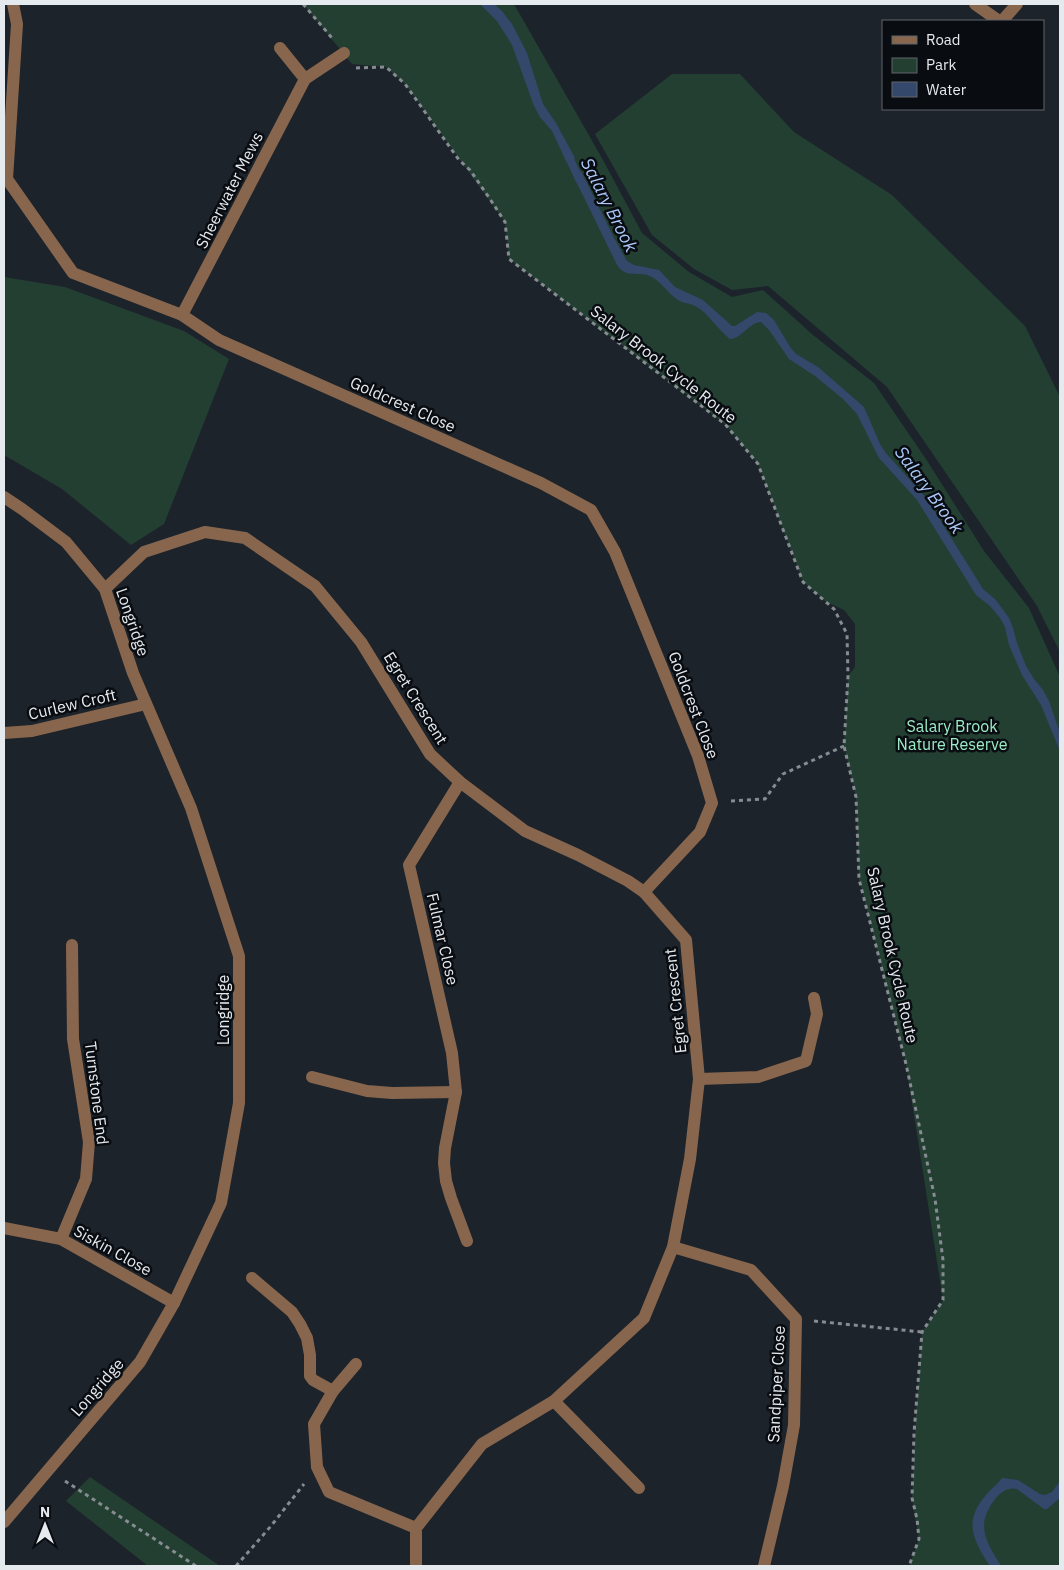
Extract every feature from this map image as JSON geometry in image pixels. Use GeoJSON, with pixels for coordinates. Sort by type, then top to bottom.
{"type":"FeatureCollection","features":[{"type":"Feature","properties":{"kind":"street","name":"Goldcrest Close"},"geometry":{"type":"LineString","coordinates":[[13,4],[17,24],[7,179],[73,273],[182,316],[219,340],[541,483],[591,510],[615,552],[698,756],[712,803]]}},
{"type":"Feature","properties":{"kind":"street"},"geometry":{"type":"LineString","coordinates":[[975,4],[999,20]]}},
{"type":"Feature","properties":{"kind":"street"},"geometry":{"type":"LineString","coordinates":[[1001,20],[1018,4]]}},
{"type":"Feature","properties":{"kind":"street"},"geometry":{"type":"LineString","coordinates":[[280,48],[305,79]]}},
{"type":"Feature","properties":{"kind":"street","name":"Sheerwater Mews"},"geometry":{"type":"LineString","coordinates":[[182,316],[305,79],[344,53]]}},
{"type":"Feature","properties":{"kind":"street","name":"Longridge"},"geometry":{"type":"LineString","coordinates":[[4,497],[66,542],[105,589],[133,672],[191,808],[239,956],[239,1103],[221,1203],[174,1303],[140,1362],[4,1522]]}},
{"type":"Feature","properties":{"kind":"street","name":"Egret Crescent"},"geometry":{"type":"LineString","coordinates":[[105,589],[144,552],[205,532],[245,538],[315,586],[361,642],[430,754],[460,782],[525,831],[578,855],[628,881],[644,892],[686,940],[699,1080],[690,1159],[673,1247],[644,1318],[554,1401],[482,1444],[416,1528]]}},
{"type":"Feature","properties":{"kind":"street","name":"Curlew Croft"},"geometry":{"type":"LineString","coordinates":[[4,733],[32,731],[146,704]]}},
{"type":"Feature","properties":{"kind":"street","name":"Fulmar Close"},"geometry":{"type":"LineString","coordinates":[[460,782],[409,866],[452,1053],[456,1092],[445,1148],[444,1164],[446,1181],[468,1240]]}},
{"type":"Feature","properties":{"kind":"street"},"geometry":{"type":"LineString","coordinates":[[644,892],[700,832],[712,803]]}},
{"type":"Feature","properties":{"kind":"street","name":"Turnstone End"},"geometry":{"type":"LineString","coordinates":[[61,1239],[86,1179],[89,1142],[73,1039],[72,945]]}},
{"type":"Feature","properties":{"kind":"street"},"geometry":{"type":"LineString","coordinates":[[699,1080],[758,1077],[806,1061],[817,1014],[814,998]]}},
{"type":"Feature","properties":{"kind":"street"},"geometry":{"type":"LineString","coordinates":[[312,1077],[367,1091],[392,1093],[456,1092]]}},
{"type":"Feature","properties":{"kind":"street","name":"Siskin Close"},"geometry":{"type":"LineString","coordinates":[[4,1228],[61,1239],[174,1303]]}},
{"type":"Feature","properties":{"kind":"street","name":"Sandpiper Close"},"geometry":{"type":"LineString","coordinates":[[673,1247],[751,1270],[796,1319],[794,1425],[784,1486],[764,1566]]}},
{"type":"Feature","properties":{"kind":"street"},"geometry":{"type":"LineString","coordinates":[[252,1278],[292,1312],[307,1338],[310,1355],[310,1376],[313,1380],[333,1391]]}},
{"type":"Feature","properties":{"kind":"street"},"geometry":{"type":"LineString","coordinates":[[356,1364],[333,1391],[314,1424],[317,1467],[329,1492],[416,1528],[416,1566]]}},
{"type":"Feature","properties":{"kind":"street"},"geometry":{"type":"LineString","coordinates":[[554,1401],[639,1488]]}},
{"type":"Feature","properties":{"kind":"path","name":"Salary Brook Cycle Route"},"geometry":{"type":"LineString","coordinates":[[303,4],[357,69],[386,67],[405,84],[460,160],[480,183],[505,222],[509,259],[725,424],[758,464],[804,582],[834,609],[847,634],[848,676],[844,746],[856,796],[859,879],[902,1046],[935,1199],[943,1260],[942,1300],[922,1332],[914,1433],[912,1498],[917,1519],[918,1539],[909,1566]]}},
{"type":"Feature","properties":{"kind":"path"},"geometry":{"type":"LineString","coordinates":[[712,803],[765,799],[783,774],[844,746]]}},
{"type":"Feature","properties":{"kind":"path"},"geometry":{"type":"LineString","coordinates":[[796,1319],[922,1332]]}},
{"type":"Feature","properties":{"kind":"path"},"geometry":{"type":"LineString","coordinates":[[236,1566],[271,1526],[317,1467]]}},
{"type":"Feature","properties":{"kind":"path"},"geometry":{"type":"LineString","coordinates":[[48,1469],[196,1566]]}},
{"type":"Feature","properties":{"kind":"green space","name":"Salary Brook Nature Reserve"},"geometry":{"type":"Polygon","coordinates":[[[303,4],[514,4],[603,160],[642,233],[689,272],[732,297],[763,290],[813,335],[874,383],[926,459],[984,551],[1029,608],[1060,677],[1060,1566],[909,1566],[919,1539],[912,1498],[922,1332],[943,1300],[906,1064],[859,879],[856,797],[844,746],[848,676],[855,667],[855,624],[844,610],[825,601],[803,582],[758,464],[725,424],[509,259],[505,222],[405,84],[386,67],[352,64],[303,4]]]}},
{"type":"Feature","properties":{"kind":"green space"},"geometry":{"type":"Polygon","coordinates":[[[672,74],[740,74],[794,132],[892,195],[1025,326],[1060,397],[1060,652],[1037,606],[887,387],[768,286],[732,290],[694,269],[652,235],[595,134],[672,74]]]}},
{"type":"Feature","properties":{"kind":"green space"},"geometry":{"type":"Polygon","coordinates":[[[4,277],[65,287],[184,331],[229,359],[164,524],[131,545],[62,489],[4,455],[4,277]]]}},
{"type":"Feature","properties":{"kind":"green space"},"geometry":{"type":"Polygon","coordinates":[[[90,1477],[220,1566],[148,1566],[66,1501],[90,1477]]]}},
{"type":"Feature","properties":{"kind":"water"},"geometry":{"type":"Polygon","coordinates":[[[480,4],[494,4],[512,24],[527,53],[543,104],[575,158],[567,163],[552,131],[540,117],[534,106],[512,45],[497,21],[480,4]]]}},
{"type":"Feature","properties":{"kind":"water"},"geometry":{"type":"Polygon","coordinates":[[[581,171],[627,261],[634,265],[659,270],[675,287],[703,300],[732,326],[757,312],[766,313],[774,320],[796,354],[818,367],[864,407],[885,452],[927,499],[983,589],[996,600],[1009,618],[1026,666],[1049,701],[1060,733],[1060,751],[1041,705],[1022,675],[1000,618],[990,606],[976,595],[917,500],[879,458],[857,414],[843,399],[815,376],[789,359],[769,330],[761,322],[752,325],[735,338],[730,339],[702,310],[678,300],[652,277],[642,274],[629,274],[621,270],[573,175],[581,171]]]}},
{"type":"Feature","properties":{"kind":"water"},"geometry":{"type":"Polygon","coordinates":[[[1002,1478],[1018,1480],[1040,1494],[1045,1495],[1052,1492],[1060,1481],[1060,1498],[1047,1509],[1044,1509],[1017,1489],[1008,1489],[998,1496],[990,1507],[984,1524],[987,1540],[1001,1566],[990,1566],[975,1539],[973,1522],[979,1504],[1002,1478]]]}},
{"type":"Feature","properties":{"kind":"waterway","name":"Salary Brook"},"geometry":{"type":"LineString","coordinates":[[567,153],[580,181]]}}]}
